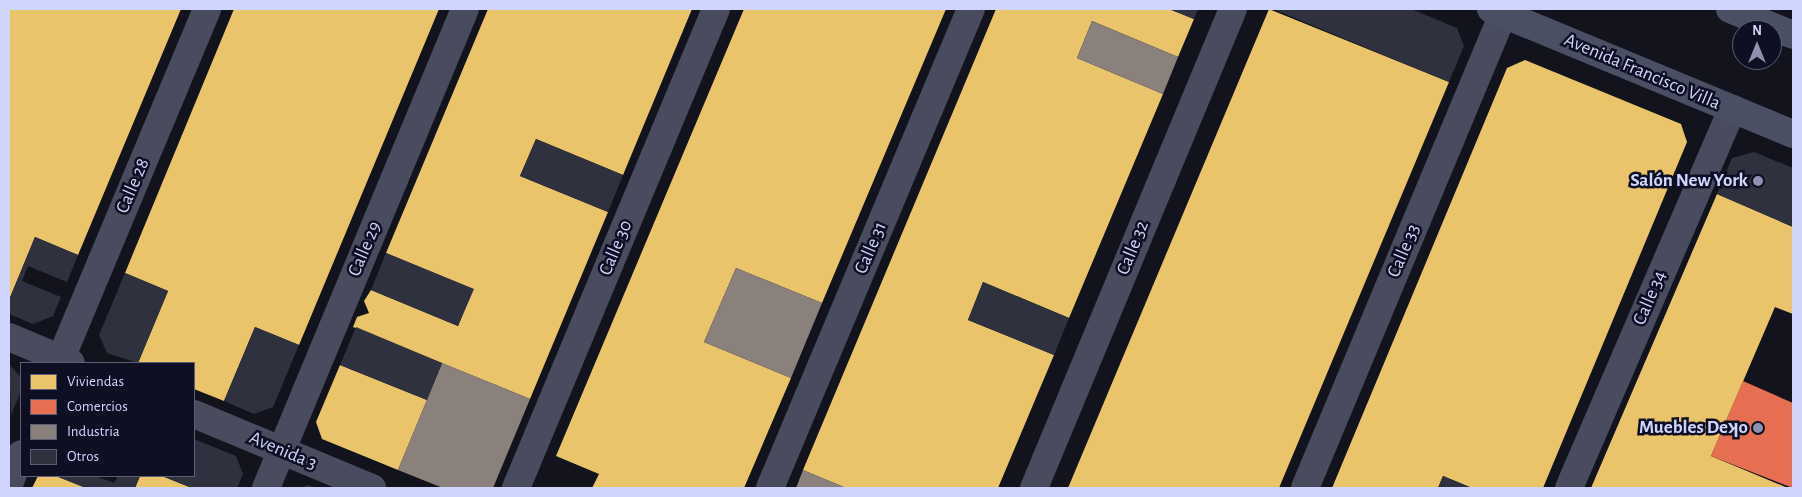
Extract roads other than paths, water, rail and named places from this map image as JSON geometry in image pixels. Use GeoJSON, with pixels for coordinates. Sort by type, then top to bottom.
{"type":"FeatureCollection","features":[{"type":"Feature","properties":{"kind":"main road"},"geometry":{"type":"LineString","coordinates":[[1730,9],[1766,16],[1793,35]]}},
{"type":"Feature","properties":{"kind":"main road","name":"Avenida Francisco Villa"},"geometry":{"type":"LineString","coordinates":[[1497,11],[1793,134]]}},
{"type":"Feature","properties":{"kind":"street","name":"Calle 28"},"geometry":{"type":"LineString","coordinates":[[64,362],[207,9]]}},
{"type":"Feature","properties":{"kind":"street","name":"Calle 29"},"geometry":{"type":"LineString","coordinates":[[266,488],[465,9]]}},
{"type":"Feature","properties":{"kind":"street","name":"Calle 30"},"geometry":{"type":"LineString","coordinates":[[516,488],[716,9]]}},
{"type":"Feature","properties":{"kind":"street","name":"Calle 31"},"geometry":{"type":"LineString","coordinates":[[770,488],[971,9]]}},
{"type":"Feature","properties":{"kind":"street","name":"Calle 32"},"geometry":{"type":"LineString","coordinates":[[1034,488],[1233,9]]}},
{"type":"Feature","properties":{"kind":"street","name":"Calle 33"},"geometry":{"type":"LineString","coordinates":[[1305,488],[1497,11]]}},
{"type":"Feature","properties":{"kind":"street","name":"Calle 34"},"geometry":{"type":"LineString","coordinates":[[1569,488],[1732,109]]}},
{"type":"Feature","properties":{"kind":"street"},"geometry":{"type":"LineString","coordinates":[[9,337],[64,362]]}},
{"type":"Feature","properties":{"kind":"street","name":"Avenida 3"},"geometry":{"type":"LineString","coordinates":[[195,414],[372,488]]}},
{"type":"Feature","properties":{"kind":"street"},"geometry":{"type":"LineString","coordinates":[[9,484],[20,456]]}},
{"type":"Feature","properties":{"kind":"place","name":"Salón New York"},"geometry":{"type":"Point","coordinates":[1758,181]}},
{"type":"Feature","properties":{"kind":"place","name":"Muebles Deʞo"},"geometry":{"type":"Point","coordinates":[1758,428]}}]}
